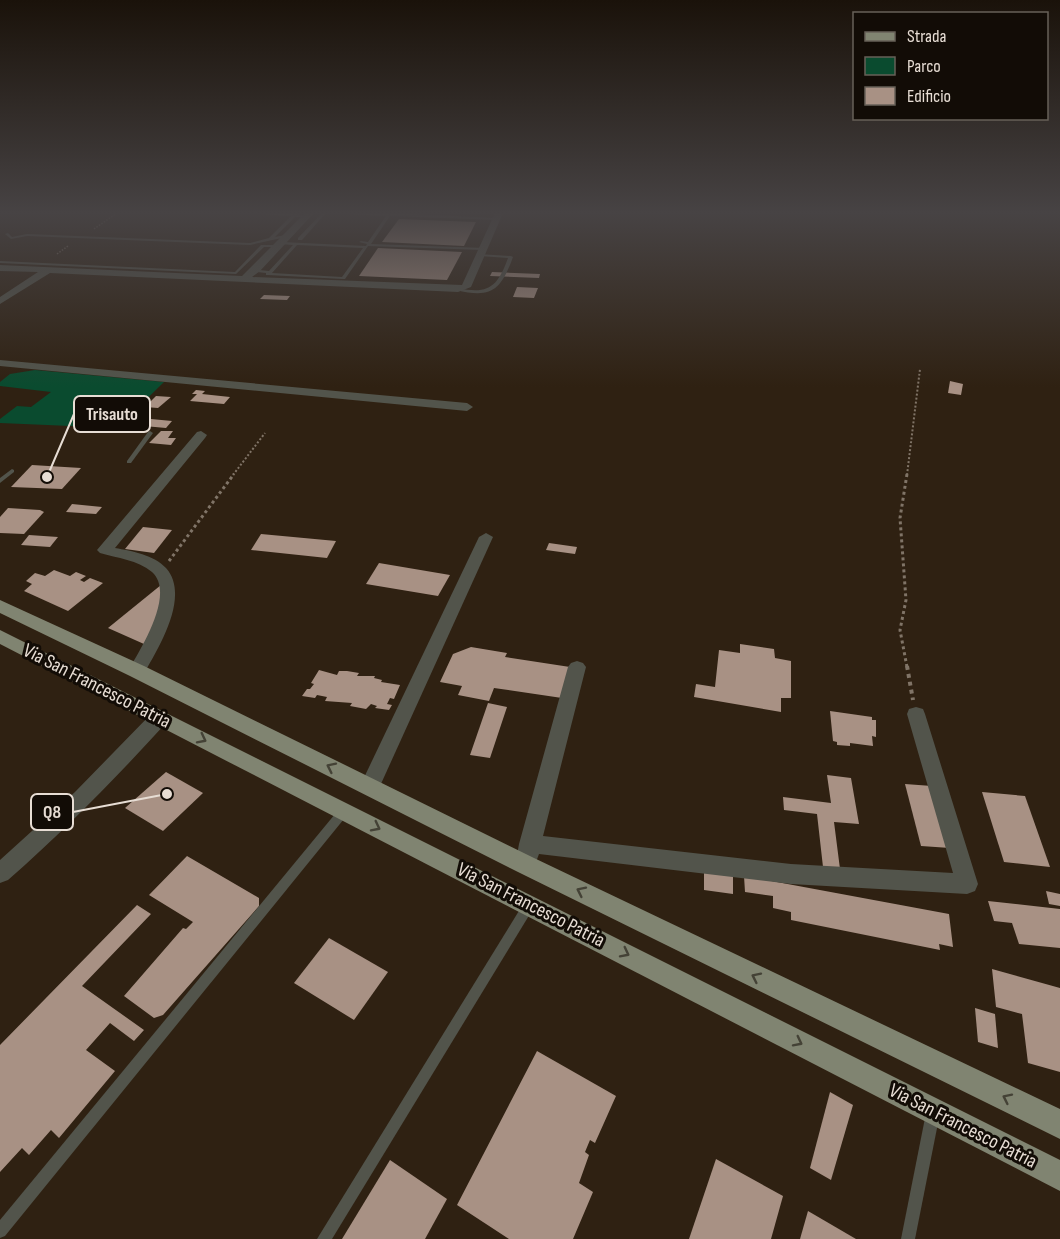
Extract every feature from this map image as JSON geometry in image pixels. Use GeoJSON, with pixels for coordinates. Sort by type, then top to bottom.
{"type":"FeatureCollection","features":[{"type":"Feature","properties":{"kind":"main road","name":"Via San Francesco Patria"},"geometry":{"type":"LineString","coordinates":[[0,606],[138,671],[370,786],[528,854],[1060,1124]]}},
{"type":"Feature","properties":{"kind":"main road","name":"Via San Francesco Patria"},"geometry":{"type":"LineString","coordinates":[[0,636],[1060,1176]]}},
{"type":"Feature","properties":{"kind":"street"},"geometry":{"type":"LineString","coordinates":[[0,302],[47,271]]}},
{"type":"Feature","properties":{"kind":"street"},"geometry":{"type":"LineString","coordinates":[[66,271],[458,289],[465,287],[473,271]]}},
{"type":"Feature","properties":{"kind":"street"},"geometry":{"type":"LineString","coordinates":[[247,279],[257,271]]}},
{"type":"Feature","properties":{"kind":"street"},"geometry":{"type":"LineString","coordinates":[[0,363],[467,406]]}},
{"type":"Feature","properties":{"kind":"street"},"geometry":{"type":"LineString","coordinates":[[138,671],[163,620],[168,604],[166,587],[161,572],[130,555],[105,550],[201,435]]}},
{"type":"Feature","properties":{"kind":"street"},"geometry":{"type":"LineString","coordinates":[[370,786],[486,537]]}},
{"type":"Feature","properties":{"kind":"street"},"geometry":{"type":"LineString","coordinates":[[577,667],[528,854],[791,874],[967,884],[916,714]]}},
{"type":"Feature","properties":{"kind":"street"},"geometry":{"type":"LineString","coordinates":[[0,873],[39,841],[98,785],[159,717]]}},
{"type":"Feature","properties":{"kind":"lane"},"geometry":{"type":"LineString","coordinates":[[189,271],[236,273],[238,271]]}},
{"type":"Feature","properties":{"kind":"lane"},"geometry":{"type":"LineString","coordinates":[[263,271],[270,272],[268,274],[343,278],[348,271]]}},
{"type":"Feature","properties":{"kind":"lane"},"geometry":{"type":"LineString","coordinates":[[458,289],[482,292],[493,289],[503,279],[506,271]]}},
{"type":"Feature","properties":{"kind":"lane"},"geometry":{"type":"LineString","coordinates":[[129,462],[150,433]]}},
{"type":"Feature","properties":{"kind":"lane"},"geometry":{"type":"LineString","coordinates":[[0,481],[12,471]]}},
{"type":"Feature","properties":{"kind":"lane"},"geometry":{"type":"LineString","coordinates":[[0,1231],[345,811]]}},
{"type":"Feature","properties":{"kind":"lane"},"geometry":{"type":"LineString","coordinates":[[324,1239],[529,904]]}},
{"type":"Feature","properties":{"kind":"lane"},"geometry":{"type":"LineString","coordinates":[[908,1239],[933,1111]]}},
{"type":"Feature","properties":{"kind":"path"},"geometry":{"type":"LineString","coordinates":[[916,714],[900,630],[906,600],[900,518],[920,369]]}},
{"type":"Feature","properties":{"kind":"path"},"geometry":{"type":"LineString","coordinates":[[161,572],[265,433]]}},
{"type":"Feature","properties":{"kind":"green space"},"geometry":{"type":"Polygon","coordinates":[[[35,370],[164,382],[117,428],[0,423],[0,419],[17,406],[31,407],[51,392],[0,386],[0,382],[10,374],[35,370]]]}},
{"type":"Feature","properties":{"kind":"building"},"geometry":{"type":"Polygon","coordinates":[[[363,271],[452,271],[447,280],[359,276],[363,271]]]}},
{"type":"Feature","properties":{"kind":"building"},"geometry":{"type":"Polygon","coordinates":[[[492,272],[540,274],[539,278],[490,276],[492,272]]]}},
{"type":"Feature","properties":{"kind":"building"},"geometry":{"type":"Polygon","coordinates":[[[517,287],[538,288],[534,298],[513,297],[517,287]]]}},
{"type":"Feature","properties":{"kind":"building"},"geometry":{"type":"Polygon","coordinates":[[[264,295],[290,296],[287,300],[260,299],[264,295]]]}},
{"type":"Feature","properties":{"kind":"building"},"geometry":{"type":"Polygon","coordinates":[[[950,381],[963,384],[961,395],[948,393],[950,381]]]}},
{"type":"Feature","properties":{"kind":"building"},"geometry":{"type":"Polygon","coordinates":[[[196,390],[205,391],[202,394],[230,397],[224,404],[190,401],[197,394],[192,394],[196,390]]]}},
{"type":"Feature","properties":{"kind":"building"},"geometry":{"type":"Polygon","coordinates":[[[156,396],[171,397],[158,408],[145,407],[156,396]]]}},
{"type":"Feature","properties":{"kind":"building"},"geometry":{"type":"Polygon","coordinates":[[[151,419],[172,421],[166,428],[144,426],[151,419]]]}},
{"type":"Feature","properties":{"kind":"building"},"geometry":{"type":"Polygon","coordinates":[[[161,431],[173,431],[168,438],[176,438],[171,445],[149,443],[161,431]]]}},
{"type":"Feature","properties":{"kind":"building"},"geometry":{"type":"Polygon","coordinates":[[[32,465],[81,468],[62,489],[11,487],[32,465]]]}},
{"type":"Feature","properties":{"kind":"building"},"geometry":{"type":"Polygon","coordinates":[[[72,504],[102,507],[96,514],[66,512],[72,504]]]}},
{"type":"Feature","properties":{"kind":"building"},"geometry":{"type":"Polygon","coordinates":[[[8,508],[44,512],[24,534],[0,533],[0,517],[8,508]]]}},
{"type":"Feature","properties":{"kind":"building"},"geometry":{"type":"Polygon","coordinates":[[[143,527],[172,530],[154,553],[125,549],[143,527]]]}},
{"type":"Feature","properties":{"kind":"building"},"geometry":{"type":"Polygon","coordinates":[[[261,534],[336,541],[327,558],[251,550],[261,534]]]}},
{"type":"Feature","properties":{"kind":"building"},"geometry":{"type":"Polygon","coordinates":[[[29,535],[58,537],[50,547],[21,545],[29,535]]]}},
{"type":"Feature","properties":{"kind":"building"},"geometry":{"type":"Polygon","coordinates":[[[549,543],[577,547],[575,554],[546,550],[549,543]]]}},
{"type":"Feature","properties":{"kind":"building"},"geometry":{"type":"Polygon","coordinates":[[[379,563],[450,575],[438,596],[366,584],[379,563]]]}},
{"type":"Feature","properties":{"kind":"building"},"geometry":{"type":"Polygon","coordinates":[[[54,570],[70,576],[76,572],[86,576],[80,580],[84,582],[90,578],[103,583],[68,611],[24,591],[32,584],[26,581],[35,573],[45,576],[54,570]]]}},
{"type":"Feature","properties":{"kind":"building"},"geometry":{"type":"Polygon","coordinates":[[[161,585],[162,608],[144,644],[108,628],[161,585]]]}},
{"type":"Feature","properties":{"kind":"building"},"geometry":{"type":"Polygon","coordinates":[[[740,644],[774,649],[775,658],[791,661],[791,698],[781,698],[781,712],[694,697],[696,684],[715,687],[719,650],[740,653],[740,644]]]}},
{"type":"Feature","properties":{"kind":"building"},"geometry":{"type":"Polygon","coordinates":[[[471,647],[507,653],[505,657],[570,667],[562,698],[494,688],[489,701],[458,695],[462,686],[440,682],[453,654],[471,647]]]}},
{"type":"Feature","properties":{"kind":"building"},"geometry":{"type":"Polygon","coordinates":[[[319,670],[337,675],[339,671],[359,673],[357,676],[375,676],[374,678],[382,680],[381,682],[400,685],[394,699],[390,698],[387,704],[392,705],[389,710],[375,708],[377,706],[371,704],[366,709],[350,706],[352,703],[325,701],[327,697],[317,695],[315,698],[302,696],[314,684],[311,683],[319,670]]]}},
{"type":"Feature","properties":{"kind":"building"},"geometry":{"type":"Polygon","coordinates":[[[488,703],[507,707],[490,758],[470,755],[488,703]]]}},
{"type":"Feature","properties":{"kind":"building"},"geometry":{"type":"Polygon","coordinates":[[[830,711],[872,717],[872,720],[876,720],[876,737],[872,736],[873,746],[850,743],[850,746],[837,745],[837,742],[833,741],[830,711]]]}},
{"type":"Feature","properties":{"kind":"building"},"geometry":{"type":"Polygon","coordinates":[[[166,772],[203,793],[163,831],[125,808],[166,772]]]}},
{"type":"Feature","properties":{"kind":"building"},"geometry":{"type":"Polygon","coordinates":[[[827,775],[851,778],[859,824],[834,822],[840,869],[823,867],[817,814],[784,810],[783,797],[831,803],[827,775]]]}},
{"type":"Feature","properties":{"kind":"building"},"geometry":{"type":"Polygon","coordinates":[[[905,784],[932,786],[950,848],[921,846],[905,784]]]}},
{"type":"Feature","properties":{"kind":"building"},"geometry":{"type":"Polygon","coordinates":[[[982,792],[1025,796],[1050,867],[1004,862],[982,792]]]}},
{"type":"Feature","properties":{"kind":"building"},"geometry":{"type":"Polygon","coordinates":[[[187,856],[259,898],[259,906],[163,1015],[154,1018],[124,996],[183,928],[186,929],[193,922],[149,895],[187,856]]]}},
{"type":"Feature","properties":{"kind":"building"},"geometry":{"type":"Polygon","coordinates":[[[704,871],[733,875],[733,894],[704,890],[704,871]]]}},
{"type":"Feature","properties":{"kind":"building"},"geometry":{"type":"Polygon","coordinates":[[[744,876],[949,914],[953,947],[939,944],[940,950],[791,920],[791,912],[773,908],[773,896],[745,892],[744,876]]]}},
{"type":"Feature","properties":{"kind":"building"},"geometry":{"type":"Polygon","coordinates":[[[1046,891],[1060,894],[1060,906],[1049,904],[1046,891]]]}},
{"type":"Feature","properties":{"kind":"building"},"geometry":{"type":"Polygon","coordinates":[[[988,901],[1060,909],[1060,948],[1019,944],[1012,923],[994,921],[988,901]]]}},
{"type":"Feature","properties":{"kind":"building"},"geometry":{"type":"Polygon","coordinates":[[[137,905],[151,914],[82,986],[144,1030],[134,1041],[110,1023],[86,1050],[115,1071],[59,1138],[51,1130],[29,1155],[22,1148],[0,1172],[0,1045],[137,905]]]}},
{"type":"Feature","properties":{"kind":"building"},"geometry":{"type":"Polygon","coordinates":[[[329,938],[388,972],[354,1020],[294,983],[329,938]]]}},
{"type":"Feature","properties":{"kind":"building"},"geometry":{"type":"Polygon","coordinates":[[[992,969],[1060,988],[1060,1072],[1028,1063],[1022,1014],[996,1007],[992,969]]]}},
{"type":"Feature","properties":{"kind":"building"},"geometry":{"type":"Polygon","coordinates":[[[975,1008],[995,1014],[998,1048],[978,1042],[975,1008]]]}},
{"type":"Feature","properties":{"kind":"building"},"geometry":{"type":"Polygon","coordinates":[[[537,1051],[616,1096],[595,1143],[590,1140],[585,1152],[589,1155],[579,1183],[593,1192],[573,1239],[509,1239],[457,1205],[537,1051]]]}},
{"type":"Feature","properties":{"kind":"building"},"geometry":{"type":"Polygon","coordinates":[[[830,1092],[853,1105],[831,1180],[810,1168],[830,1092]]]}},
{"type":"Feature","properties":{"kind":"building"},"geometry":{"type":"Polygon","coordinates":[[[716,1159],[783,1196],[771,1239],[689,1239],[716,1159]]]}},
{"type":"Feature","properties":{"kind":"building"},"geometry":{"type":"Polygon","coordinates":[[[390,1160],[447,1199],[425,1239],[342,1239],[390,1160]]]}},
{"type":"Feature","properties":{"kind":"building"},"geometry":{"type":"Polygon","coordinates":[[[808,1211],[856,1239],[800,1239],[808,1211]]]}},
{"type":"Feature","properties":{"kind":"place","name":"Trisauto"},"geometry":{"type":"Point","coordinates":[47,477]}},
{"type":"Feature","properties":{"kind":"place","name":"Q8"},"geometry":{"type":"Point","coordinates":[167,794]}}]}
